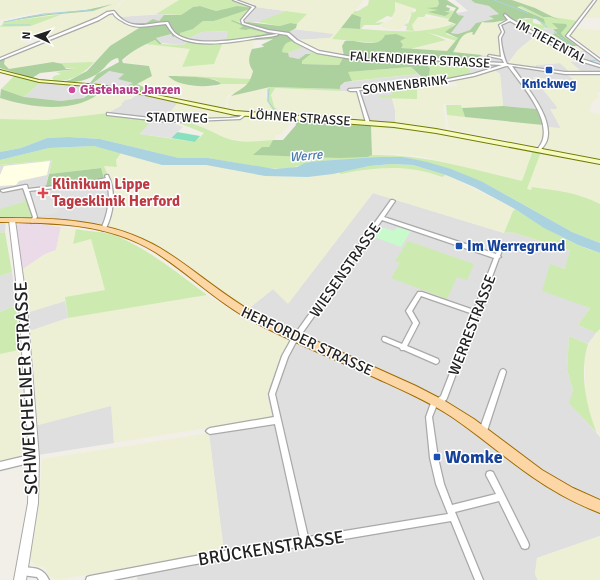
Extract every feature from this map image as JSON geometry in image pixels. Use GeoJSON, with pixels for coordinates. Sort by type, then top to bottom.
{"type":"FeatureCollection","features":[{"type":"Feature","properties":{"kind":"main road","name":"LÖHNER STRASSE"},"geometry":{"type":"LineString","coordinates":[[0,72],[38,81],[120,89],[204,108],[245,114],[368,123],[436,131],[600,162]]}},
{"type":"Feature","properties":{"kind":"main road","name":"HERFORDER STRASSE"},"geometry":{"type":"LineString","coordinates":[[0,220],[34,219],[103,229],[126,234],[146,244],[228,302],[268,325],[437,402],[483,430],[544,478],[600,507]]}},
{"type":"Feature","properties":{"kind":"street","name":"FALKENDIEKER STRASSE"},"geometry":{"type":"LineString","coordinates":[[234,0],[254,7],[242,20],[242,24],[268,31],[288,34],[294,39],[318,52],[364,60],[434,59],[507,65],[566,73],[600,73]]}},
{"type":"Feature","properties":{"kind":"street"},"geometry":{"type":"LineString","coordinates":[[595,0],[567,36],[600,60]]}},
{"type":"Feature","properties":{"kind":"street"},"geometry":{"type":"LineString","coordinates":[[0,59],[113,11],[116,17],[126,24],[147,27],[167,23],[168,27],[177,36],[198,42],[234,40],[280,34],[294,39]]}},
{"type":"Feature","properties":{"kind":"street","name":"IM TIEFENTAL"},"geometry":{"type":"LineString","coordinates":[[506,15],[510,20],[581,60],[600,66]]}},
{"type":"Feature","properties":{"kind":"street"},"geometry":{"type":"LineString","coordinates":[[510,20],[500,25],[503,32],[500,38],[502,44],[502,58],[536,102],[546,125],[545,140],[539,150]]}},
{"type":"Feature","properties":{"kind":"street"},"geometry":{"type":"LineString","coordinates":[[489,56],[502,58]]}},
{"type":"Feature","properties":{"kind":"street","name":"SONNENBRINK"},"geometry":{"type":"LineString","coordinates":[[350,90],[358,91],[423,85],[474,75],[507,65]]}},
{"type":"Feature","properties":{"kind":"street"},"geometry":{"type":"LineString","coordinates":[[358,91],[368,123]]}},
{"type":"Feature","properties":{"kind":"street","name":"STADTWEG"},"geometry":{"type":"LineString","coordinates":[[108,114],[168,120],[230,119],[240,118],[245,114]]}},
{"type":"Feature","properties":{"kind":"street"},"geometry":{"type":"LineString","coordinates":[[27,190],[84,184],[108,177],[110,190],[108,221],[103,229]]}},
{"type":"Feature","properties":{"kind":"street"},"geometry":{"type":"LineString","coordinates":[[3,191],[25,186],[34,219]]}},
{"type":"Feature","properties":{"kind":"street","name":"WIESENSTRASSE"},"geometry":{"type":"LineString","coordinates":[[305,542],[272,394],[285,356],[296,337],[393,201]]}},
{"type":"Feature","properties":{"kind":"street"},"geometry":{"type":"LineString","coordinates":[[381,218],[498,257]]}},
{"type":"Feature","properties":{"kind":"street","name":"SCHWEICHELNER STRASSE"},"geometry":{"type":"LineString","coordinates":[[12,220],[23,306],[34,458],[33,503],[21,576]]}},
{"type":"Feature","properties":{"kind":"street","name":"WERRESTRASSE"},"geometry":{"type":"LineString","coordinates":[[437,402],[444,398],[502,244]]}},
{"type":"Feature","properties":{"kind":"street"},"geometry":{"type":"LineString","coordinates":[[403,348],[416,323],[409,311],[420,293],[476,313]]}},
{"type":"Feature","properties":{"kind":"street"},"geometry":{"type":"LineString","coordinates":[[386,339],[403,348],[436,361]]}},
{"type":"Feature","properties":{"kind":"street"},"geometry":{"type":"LineString","coordinates":[[483,430],[503,372]]}},
{"type":"Feature","properties":{"kind":"street"},"geometry":{"type":"LineString","coordinates":[[437,402],[431,410],[429,426],[438,475],[451,513],[479,580]]}},
{"type":"Feature","properties":{"kind":"street"},"geometry":{"type":"LineString","coordinates":[[210,431],[277,420]]}},
{"type":"Feature","properties":{"kind":"street"},"geometry":{"type":"LineString","coordinates":[[0,466],[34,458]]}},
{"type":"Feature","properties":{"kind":"street"},"geometry":{"type":"LineString","coordinates":[[490,475],[525,545]]}},
{"type":"Feature","properties":{"kind":"street","name":"BRÜCKENSTRASSE"},"geometry":{"type":"LineString","coordinates":[[90,580],[190,561],[305,542],[451,513],[501,497]]}},
{"type":"Feature","properties":{"kind":"street"},"geometry":{"type":"LineString","coordinates":[[21,576],[39,573],[45,580]]}},
{"type":"Feature","properties":{"kind":"shaded area"},"geometry":{"type":"Polygon","coordinates":[[[0,0],[122,0],[115,9],[49,39],[26,37],[20,40],[22,42],[36,44],[0,59],[0,27],[31,26],[63,14],[93,11],[107,7],[100,6],[86,10],[34,13],[0,20],[0,0]]]}},
{"type":"Feature","properties":{"kind":"shaded area"},"geometry":{"type":"Polygon","coordinates":[[[124,0],[179,0],[156,14],[119,17],[115,10],[124,0]]]}},
{"type":"Feature","properties":{"kind":"shaded area"},"geometry":{"type":"Polygon","coordinates":[[[237,0],[364,0],[333,39],[345,41],[342,46],[344,56],[316,50],[297,40],[330,38],[334,34],[292,29],[307,14],[256,7],[254,4],[237,0]]]}},
{"type":"Feature","properties":{"kind":"shaded area"},"geometry":{"type":"Polygon","coordinates":[[[455,0],[471,0],[475,3],[489,6],[499,14],[490,16],[494,19],[493,20],[476,23],[470,30],[458,34],[450,32],[463,17],[457,15],[457,13],[468,11],[455,0]]]}},
{"type":"Feature","properties":{"kind":"shaded area"},"geometry":{"type":"Polygon","coordinates":[[[512,0],[593,1],[578,21],[553,17],[512,0]]]}},
{"type":"Feature","properties":{"kind":"shaded area"},"geometry":{"type":"Polygon","coordinates":[[[596,0],[600,0],[600,18],[583,18],[596,0]]]}},
{"type":"Feature","properties":{"kind":"shaded area"},"geometry":{"type":"Polygon","coordinates":[[[394,2],[414,7],[403,28],[398,30],[383,28],[379,25],[394,18],[392,17],[395,11],[394,2]]]}},
{"type":"Feature","properties":{"kind":"shaded area"},"geometry":{"type":"Polygon","coordinates":[[[256,7],[286,11],[261,22],[248,22],[245,24],[243,21],[256,7]]]}},
{"type":"Feature","properties":{"kind":"shaded area"},"geometry":{"type":"Polygon","coordinates":[[[110,12],[113,13],[115,17],[125,25],[139,28],[110,46],[94,62],[47,63],[9,69],[4,66],[6,58],[64,34],[110,12]]]}},
{"type":"Feature","properties":{"kind":"shaded area"},"geometry":{"type":"Polygon","coordinates":[[[165,14],[159,21],[153,19],[146,23],[134,24],[126,23],[119,17],[165,14]]]}},
{"type":"Feature","properties":{"kind":"shaded area"},"geometry":{"type":"Polygon","coordinates":[[[418,17],[449,19],[448,21],[453,23],[431,30],[414,31],[412,24],[418,17]]]}},
{"type":"Feature","properties":{"kind":"shaded area"},"geometry":{"type":"Polygon","coordinates":[[[501,20],[507,21],[499,25],[502,32],[499,38],[501,44],[500,57],[453,52],[461,35],[465,32],[475,32],[482,22],[489,23],[501,20]]]}},
{"type":"Feature","properties":{"kind":"shaded area"},"geometry":{"type":"Polygon","coordinates":[[[511,20],[530,30],[540,31],[539,29],[552,28],[558,33],[536,36],[518,50],[506,66],[532,99],[536,109],[503,106],[500,74],[493,70],[471,75],[468,62],[486,61],[476,59],[482,55],[500,57],[499,25],[511,20]]]}},
{"type":"Feature","properties":{"kind":"shaded area"},"geometry":{"type":"Polygon","coordinates":[[[575,28],[600,30],[600,56],[570,36],[569,34],[575,28]]]}},
{"type":"Feature","properties":{"kind":"shaded area"},"geometry":{"type":"Polygon","coordinates":[[[292,29],[335,33],[330,38],[297,40],[288,32],[292,29]]]}},
{"type":"Feature","properties":{"kind":"shaded area"},"geometry":{"type":"Polygon","coordinates":[[[229,31],[225,42],[186,42],[183,45],[162,43],[156,38],[171,34],[187,39],[202,32],[229,31]]]}},
{"type":"Feature","properties":{"kind":"shaded area"},"geometry":{"type":"Polygon","coordinates":[[[552,34],[564,42],[566,46],[578,46],[585,50],[575,51],[588,60],[584,61],[539,35],[552,34]]]}},
{"type":"Feature","properties":{"kind":"shaded area"},"geometry":{"type":"Polygon","coordinates":[[[537,35],[582,61],[570,62],[582,72],[570,72],[560,63],[536,65],[536,68],[509,64],[518,50],[537,35]]]}},
{"type":"Feature","properties":{"kind":"shaded area"},"geometry":{"type":"Polygon","coordinates":[[[255,38],[249,60],[249,65],[253,71],[251,79],[168,76],[172,80],[187,84],[214,87],[221,84],[248,84],[238,92],[227,96],[225,108],[191,103],[185,97],[173,98],[150,91],[137,84],[149,66],[122,62],[132,52],[145,44],[191,49],[182,67],[214,64],[223,42],[255,38]]]}},
{"type":"Feature","properties":{"kind":"shaded area"},"geometry":{"type":"Polygon","coordinates":[[[446,40],[456,41],[447,51],[410,49],[446,40]]]}},
{"type":"Feature","properties":{"kind":"shaded area"},"geometry":{"type":"Polygon","coordinates":[[[305,47],[315,52],[299,59],[288,57],[288,53],[305,47]]]}},
{"type":"Feature","properties":{"kind":"shaded area"},"geometry":{"type":"Polygon","coordinates":[[[585,50],[600,61],[600,72],[582,72],[570,62],[587,60],[574,51],[585,50]]]}},
{"type":"Feature","properties":{"kind":"shaded area"},"geometry":{"type":"Polygon","coordinates":[[[560,63],[570,72],[536,68],[536,65],[560,63]]]}},
{"type":"Feature","properties":{"kind":"shaded area"},"geometry":{"type":"Polygon","coordinates":[[[514,67],[566,74],[580,83],[533,77],[557,107],[557,109],[551,109],[561,129],[547,127],[540,105],[516,74],[514,67]]]}},
{"type":"Feature","properties":{"kind":"shaded area"},"geometry":{"type":"Polygon","coordinates":[[[495,70],[500,74],[503,106],[462,108],[461,105],[443,104],[446,129],[395,123],[395,110],[392,98],[416,99],[417,89],[415,87],[440,84],[443,87],[458,86],[453,80],[495,70]]]}},
{"type":"Feature","properties":{"kind":"shaded area"},"geometry":{"type":"Polygon","coordinates":[[[109,71],[124,74],[119,79],[134,83],[124,87],[108,85],[97,92],[90,93],[84,98],[61,101],[24,97],[40,83],[84,85],[93,83],[109,71]]]}},
{"type":"Feature","properties":{"kind":"shaded area"},"geometry":{"type":"Polygon","coordinates":[[[418,74],[427,85],[391,89],[392,95],[380,98],[392,98],[395,110],[395,123],[370,121],[364,103],[357,92],[340,91],[340,86],[346,82],[418,74]]]}},
{"type":"Feature","properties":{"kind":"shaded area"},"geometry":{"type":"Polygon","coordinates":[[[566,74],[600,74],[600,93],[596,92],[599,97],[591,104],[590,112],[600,114],[600,159],[543,148],[547,138],[547,127],[561,128],[550,109],[556,109],[557,107],[533,77],[579,82],[566,74]]]}},
{"type":"Feature","properties":{"kind":"shaded area"},"geometry":{"type":"Polygon","coordinates":[[[267,88],[266,96],[275,113],[227,108],[228,99],[231,96],[267,88]]]}},
{"type":"Feature","properties":{"kind":"shaded area"},"geometry":{"type":"Polygon","coordinates":[[[275,88],[357,92],[367,120],[280,113],[271,101],[271,95],[275,88]]]}},
{"type":"Feature","properties":{"kind":"shaded area"},"geometry":{"type":"Polygon","coordinates":[[[104,89],[130,93],[135,96],[125,100],[121,104],[122,105],[108,113],[47,120],[0,119],[0,98],[19,104],[50,106],[75,104],[86,101],[99,94],[104,89]]]}},
{"type":"Feature","properties":{"kind":"shaded area"},"geometry":{"type":"Polygon","coordinates":[[[138,94],[178,103],[171,111],[181,115],[181,119],[163,120],[108,113],[122,105],[120,104],[125,100],[131,99],[138,94]]]}},
{"type":"Feature","properties":{"kind":"shaded area"},"geometry":{"type":"Polygon","coordinates":[[[178,103],[238,115],[235,117],[181,118],[180,115],[171,111],[178,103]]]}},
{"type":"Feature","properties":{"kind":"shaded area"},"geometry":{"type":"Polygon","coordinates":[[[447,115],[543,125],[543,135],[537,146],[449,129],[447,115]]]}},
{"type":"Feature","properties":{"kind":"shaded area"},"geometry":{"type":"Polygon","coordinates":[[[256,118],[290,120],[291,123],[281,135],[277,135],[273,140],[245,142],[227,138],[186,120],[256,118]]]}},
{"type":"Feature","properties":{"kind":"shaded area"},"geometry":{"type":"Polygon","coordinates":[[[153,120],[168,121],[183,127],[171,138],[139,134],[153,120]]]}},
{"type":"Feature","properties":{"kind":"shaded area"},"geometry":{"type":"Polygon","coordinates":[[[371,126],[435,132],[532,152],[522,181],[424,157],[398,154],[372,155],[371,126]]]}},
{"type":"Feature","properties":{"kind":"shaded area"},"geometry":{"type":"Polygon","coordinates":[[[541,152],[600,164],[600,204],[581,196],[557,190],[532,187],[531,190],[527,189],[541,152]]]}},
{"type":"Feature","properties":{"kind":"shaded area"},"geometry":{"type":"Polygon","coordinates":[[[121,153],[162,165],[206,165],[265,176],[308,177],[401,167],[425,171],[442,177],[446,175],[515,209],[504,233],[373,193],[288,304],[273,289],[247,310],[144,239],[128,232],[108,227],[111,199],[110,178],[104,166],[117,167],[116,160],[121,153]]]}},
{"type":"Feature","properties":{"kind":"shaded area"},"geometry":{"type":"Polygon","coordinates":[[[52,160],[46,186],[110,178],[111,199],[108,227],[6,219],[5,232],[0,233],[0,165],[52,160]]]}},
{"type":"Feature","properties":{"kind":"shaded area"},"geometry":{"type":"Polygon","coordinates":[[[50,161],[47,175],[19,181],[16,185],[0,186],[0,175],[4,166],[50,161]]]}},
{"type":"Feature","properties":{"kind":"shaded area"},"geometry":{"type":"Polygon","coordinates":[[[373,193],[504,233],[511,232],[570,250],[566,269],[550,265],[590,308],[578,325],[596,333],[588,344],[569,336],[567,370],[573,390],[570,403],[600,437],[600,536],[537,558],[535,574],[538,580],[137,580],[139,566],[224,552],[208,428],[269,418],[272,415],[268,399],[269,388],[282,353],[292,333],[247,310],[273,289],[288,303],[373,193]]]}},
{"type":"Feature","properties":{"kind":"shaded area"},"geometry":{"type":"Polygon","coordinates":[[[30,196],[39,197],[41,200],[57,200],[60,209],[57,210],[57,213],[37,217],[30,196]]]}},
{"type":"Feature","properties":{"kind":"shaded area"},"geometry":{"type":"Polygon","coordinates":[[[33,223],[61,227],[56,250],[45,254],[23,269],[15,226],[19,224],[33,223]]]}},
{"type":"Feature","properties":{"kind":"shaded area"},"geometry":{"type":"Polygon","coordinates":[[[61,227],[76,229],[73,244],[91,239],[105,290],[65,297],[65,301],[29,312],[23,269],[46,254],[56,250],[61,227]]]}},
{"type":"Feature","properties":{"kind":"shaded area"},"geometry":{"type":"Polygon","coordinates":[[[12,272],[16,305],[0,312],[0,276],[12,272]]]}},
{"type":"Feature","properties":{"kind":"shaded area"},"geometry":{"type":"Polygon","coordinates":[[[207,295],[258,327],[286,339],[288,343],[282,353],[269,388],[268,399],[272,415],[269,418],[114,443],[111,406],[38,425],[30,331],[68,318],[207,295]]]}},
{"type":"Feature","properties":{"kind":"shaded area"},"geometry":{"type":"Polygon","coordinates":[[[65,301],[68,318],[30,331],[29,312],[65,301]]]}},
{"type":"Feature","properties":{"kind":"shaded area"},"geometry":{"type":"Polygon","coordinates":[[[600,329],[600,437],[589,414],[586,397],[584,355],[588,344],[600,329]]]}},
{"type":"Feature","properties":{"kind":"shaded area"},"geometry":{"type":"Polygon","coordinates":[[[19,350],[25,451],[18,457],[0,461],[0,354],[19,350]]]}},
{"type":"Feature","properties":{"kind":"shaded area"},"geometry":{"type":"Polygon","coordinates":[[[112,405],[114,443],[38,455],[38,425],[112,405]]]}},
{"type":"Feature","properties":{"kind":"shaded area"},"geometry":{"type":"Polygon","coordinates":[[[209,433],[224,552],[56,580],[49,576],[44,567],[36,566],[30,560],[39,502],[42,459],[209,433]]]}},
{"type":"Feature","properties":{"kind":"shaded area"},"geometry":{"type":"Polygon","coordinates":[[[600,536],[600,580],[538,580],[535,574],[537,558],[600,536]]]}},
{"type":"Feature","properties":{"kind":"green space"},"geometry":{"type":"Polygon","coordinates":[[[179,0],[237,0],[251,5],[253,8],[240,22],[232,21],[244,26],[240,28],[266,33],[267,35],[226,40],[228,31],[202,32],[187,39],[177,35],[193,29],[203,21],[214,21],[245,8],[237,6],[216,11],[200,6],[193,7],[181,15],[156,14],[179,0]]]}},
{"type":"Feature","properties":{"kind":"green space"},"geometry":{"type":"Polygon","coordinates":[[[369,0],[438,0],[439,4],[437,7],[427,8],[454,11],[449,19],[426,14],[424,17],[418,17],[412,25],[414,31],[444,27],[455,23],[446,34],[458,38],[456,41],[427,32],[446,40],[410,49],[401,48],[383,40],[375,43],[332,39],[341,28],[360,29],[361,17],[352,14],[368,5],[369,0]],[[395,2],[395,11],[392,17],[387,16],[375,23],[384,22],[379,25],[364,25],[361,29],[397,31],[414,31],[403,30],[406,30],[407,26],[404,26],[407,23],[408,24],[412,11],[413,13],[416,9],[395,2]]]}},
{"type":"Feature","properties":{"kind":"green space"},"geometry":{"type":"Polygon","coordinates":[[[438,0],[447,0],[459,8],[456,12],[458,15],[464,16],[451,33],[458,34],[470,30],[476,23],[494,19],[489,16],[499,14],[489,6],[475,3],[471,0],[512,0],[535,8],[561,21],[550,17],[543,17],[521,6],[517,7],[544,19],[545,24],[536,19],[526,18],[516,20],[529,28],[511,20],[490,23],[482,22],[474,35],[472,34],[473,32],[463,36],[453,52],[482,55],[476,59],[501,64],[420,58],[430,68],[428,83],[411,67],[348,72],[352,81],[345,82],[340,86],[340,89],[270,87],[231,96],[245,86],[251,77],[253,71],[249,61],[252,49],[263,47],[264,46],[261,45],[273,39],[225,42],[266,34],[250,29],[239,29],[243,26],[231,21],[232,20],[243,24],[248,22],[280,26],[290,23],[297,24],[296,28],[289,32],[297,40],[287,43],[282,52],[288,53],[289,57],[299,59],[306,54],[311,54],[302,61],[302,64],[339,65],[344,56],[342,46],[345,41],[373,43],[378,42],[385,35],[396,34],[406,38],[400,41],[403,45],[401,48],[447,51],[458,38],[445,32],[456,24],[448,21],[456,8],[447,5],[446,7],[450,8],[449,11],[444,11],[450,13],[445,16],[428,12],[438,10],[426,8],[437,7],[439,4],[438,0]]]}},
{"type":"Feature","properties":{"kind":"green space"},"geometry":{"type":"Polygon","coordinates":[[[113,4],[93,11],[49,15],[3,22],[30,16],[86,10],[113,4]]]}},
{"type":"Feature","properties":{"kind":"green space"},"geometry":{"type":"Polygon","coordinates":[[[200,6],[216,11],[237,6],[253,8],[214,21],[203,21],[193,29],[180,33],[180,35],[173,37],[171,34],[156,38],[162,44],[159,44],[155,40],[138,48],[122,60],[123,63],[149,66],[152,76],[137,84],[160,95],[124,87],[133,83],[118,79],[124,74],[109,71],[93,83],[90,83],[97,74],[84,80],[62,82],[70,80],[87,71],[110,46],[139,28],[123,23],[146,23],[153,19],[159,21],[164,15],[181,15],[193,7],[200,6]],[[118,58],[111,61],[99,73],[119,62],[118,58]]]}},
{"type":"Feature","properties":{"kind":"green space"},"geometry":{"type":"Polygon","coordinates":[[[517,6],[521,6],[543,17],[550,17],[560,21],[553,17],[578,21],[566,35],[578,46],[564,37],[561,33],[564,29],[553,24],[558,29],[545,28],[539,31],[525,28],[528,28],[515,20],[533,19],[533,23],[542,25],[540,22],[543,24],[543,19],[517,6]]]}},
{"type":"Feature","properties":{"kind":"green space"},"geometry":{"type":"Polygon","coordinates":[[[286,11],[307,14],[297,24],[290,23],[280,26],[258,22],[286,11]]]}},
{"type":"Feature","properties":{"kind":"green space"},"geometry":{"type":"Polygon","coordinates":[[[63,14],[31,26],[0,27],[4,22],[63,14]]]}},
{"type":"Feature","properties":{"kind":"green space"},"geometry":{"type":"Polygon","coordinates":[[[352,14],[361,17],[360,29],[341,28],[352,14]]]}},
{"type":"Feature","properties":{"kind":"green space"},"geometry":{"type":"Polygon","coordinates":[[[552,23],[566,24],[567,26],[561,33],[564,37],[578,46],[566,46],[564,42],[552,34],[557,33],[553,29],[558,29],[552,23]]]}},
{"type":"Feature","properties":{"kind":"green space"},"geometry":{"type":"Polygon","coordinates":[[[155,40],[159,44],[183,45],[188,41],[223,42],[214,64],[182,67],[190,49],[145,44],[155,40]]]}},
{"type":"Feature","properties":{"kind":"green space"},"geometry":{"type":"Polygon","coordinates":[[[290,40],[297,40],[316,50],[344,56],[339,65],[302,64],[302,61],[311,54],[309,53],[315,51],[305,47],[288,53],[282,52],[283,46],[290,40]]]}},
{"type":"Feature","properties":{"kind":"green space"},"geometry":{"type":"Polygon","coordinates":[[[8,57],[5,59],[4,64],[9,69],[53,62],[62,64],[66,69],[76,69],[40,73],[32,78],[0,68],[0,60],[8,57]]]}},
{"type":"Feature","properties":{"kind":"green space"},"geometry":{"type":"Polygon","coordinates":[[[420,58],[438,58],[468,62],[471,75],[428,83],[430,68],[420,58]]]}},
{"type":"Feature","properties":{"kind":"green space"},"geometry":{"type":"Polygon","coordinates":[[[94,62],[81,74],[71,79],[54,81],[52,78],[61,74],[56,72],[76,69],[65,68],[58,63],[94,62]]]}},
{"type":"Feature","properties":{"kind":"green space"},"geometry":{"type":"Polygon","coordinates":[[[411,67],[418,74],[352,81],[347,72],[411,67]]]}},
{"type":"Feature","properties":{"kind":"green space"},"geometry":{"type":"Polygon","coordinates":[[[14,76],[40,83],[24,97],[1,89],[14,76]]]}},
{"type":"Feature","properties":{"kind":"green space"},"geometry":{"type":"Polygon","coordinates":[[[168,76],[188,76],[212,79],[221,84],[193,86],[173,80],[168,76]]]}},
{"type":"Feature","properties":{"kind":"green space"},"geometry":{"type":"Polygon","coordinates":[[[187,76],[251,79],[248,84],[221,84],[217,80],[187,76]]]}},
{"type":"Feature","properties":{"kind":"green space"},"geometry":{"type":"Polygon","coordinates":[[[270,87],[340,89],[340,91],[275,88],[271,95],[274,106],[280,113],[273,111],[267,101],[267,89],[270,87]]]}},
{"type":"Feature","properties":{"kind":"green space"},"geometry":{"type":"Polygon","coordinates":[[[415,87],[417,89],[417,99],[380,98],[379,95],[392,95],[390,89],[415,87]]]}},
{"type":"Feature","properties":{"kind":"green space"},"geometry":{"type":"Polygon","coordinates":[[[1,89],[24,97],[61,101],[84,98],[90,93],[104,89],[94,97],[82,103],[54,107],[12,102],[0,98],[1,89]]]}},
{"type":"Feature","properties":{"kind":"green space"},"geometry":{"type":"Polygon","coordinates":[[[446,105],[461,105],[465,117],[447,115],[446,105]]]}},
{"type":"Feature","properties":{"kind":"green space"},"geometry":{"type":"Polygon","coordinates":[[[503,106],[537,109],[543,125],[465,117],[462,108],[503,106]]]}},
{"type":"Feature","properties":{"kind":"green space"},"geometry":{"type":"Polygon","coordinates":[[[108,113],[154,119],[140,134],[195,142],[204,133],[176,122],[182,122],[202,127],[232,140],[250,142],[273,140],[269,147],[262,147],[254,155],[368,157],[372,155],[392,155],[448,163],[522,181],[532,153],[531,151],[435,132],[270,118],[429,130],[541,152],[527,189],[531,190],[532,187],[567,192],[600,204],[600,243],[572,232],[483,182],[403,157],[318,161],[286,169],[264,168],[208,158],[179,158],[100,139],[68,137],[47,138],[21,148],[0,152],[0,119],[47,120],[108,113]]]}},
{"type":"Feature","properties":{"kind":"green space"},"geometry":{"type":"Polygon","coordinates":[[[295,120],[371,126],[372,155],[368,157],[340,158],[253,155],[262,147],[269,147],[273,140],[283,140],[296,125],[295,120]]]}},
{"type":"Feature","properties":{"kind":"green space"},"geometry":{"type":"Polygon","coordinates":[[[177,132],[200,136],[195,142],[171,138],[177,132]]]}},
{"type":"Feature","properties":{"kind":"green space"},"geometry":{"type":"Polygon","coordinates":[[[94,146],[121,153],[116,160],[117,167],[104,166],[108,175],[104,179],[100,168],[49,174],[52,160],[0,165],[0,160],[49,148],[94,146]]]}},
{"type":"Feature","properties":{"kind":"green space"},"geometry":{"type":"Polygon","coordinates":[[[392,164],[413,165],[446,175],[442,177],[404,168],[379,168],[341,174],[338,172],[369,166],[392,164]]]}},
{"type":"Feature","properties":{"kind":"green space"},"geometry":{"type":"Polygon","coordinates":[[[101,168],[104,179],[84,183],[46,186],[49,174],[101,168]]]}},
{"type":"Feature","properties":{"kind":"green space"},"geometry":{"type":"Polygon","coordinates":[[[28,199],[33,218],[0,217],[0,209],[24,202],[23,200],[28,199]]]}},
{"type":"Feature","properties":{"kind":"green space"},"geometry":{"type":"Polygon","coordinates":[[[515,209],[567,240],[600,253],[600,329],[596,333],[578,325],[590,308],[542,291],[550,264],[565,269],[570,250],[511,232],[504,233],[515,209]]]}},
{"type":"Feature","properties":{"kind":"green space"},"geometry":{"type":"Polygon","coordinates":[[[381,227],[394,231],[397,227],[411,231],[401,247],[374,237],[381,227]]]}},
{"type":"Feature","properties":{"kind":"green space"},"geometry":{"type":"Polygon","coordinates":[[[76,229],[109,234],[131,243],[164,263],[207,295],[68,318],[65,297],[105,290],[91,239],[73,244],[76,229]]]}},
{"type":"Feature","properties":{"kind":"green space"},"geometry":{"type":"Polygon","coordinates":[[[5,232],[12,272],[0,276],[0,233],[5,232]]]}},
{"type":"Feature","properties":{"kind":"green space"},"geometry":{"type":"Polygon","coordinates":[[[408,241],[474,264],[467,280],[457,277],[447,299],[391,278],[400,263],[395,261],[408,241]]]}},
{"type":"Feature","properties":{"kind":"green space"},"geometry":{"type":"Polygon","coordinates":[[[16,305],[19,350],[0,354],[0,312],[16,305]]]}},
{"type":"Feature","properties":{"kind":"green space"},"geometry":{"type":"Polygon","coordinates":[[[569,336],[588,344],[584,366],[585,389],[593,423],[597,433],[569,403],[573,390],[567,370],[569,336]]]}},
{"type":"Feature","properties":{"kind":"water"},"geometry":{"type":"Polygon","coordinates":[[[68,137],[100,139],[179,158],[208,158],[275,169],[297,167],[305,163],[318,161],[380,157],[403,157],[427,162],[451,169],[483,182],[572,232],[600,243],[600,253],[578,245],[544,228],[515,209],[474,187],[446,175],[413,165],[392,164],[369,166],[333,174],[308,177],[265,176],[206,165],[162,165],[94,146],[49,148],[0,160],[0,152],[21,148],[47,138],[68,137]]]}},
{"type":"Feature","properties":{"kind":"waterway"},"geometry":{"type":"LineString","coordinates":[[494,0],[528,13]]}},
{"type":"Feature","properties":{"kind":"waterway"},"geometry":{"type":"LineString","coordinates":[[4,22],[43,14],[92,10]]}},
{"type":"Feature","properties":{"kind":"waterway"},"geometry":{"type":"LineString","coordinates":[[533,16],[547,27]]}},
{"type":"Feature","properties":{"kind":"waterway"},"geometry":{"type":"LineString","coordinates":[[4,25],[30,25]]}},
{"type":"Feature","properties":{"kind":"waterway"},"geometry":{"type":"LineString","coordinates":[[554,32],[571,45],[562,46],[563,48]]}},
{"type":"Feature","properties":{"kind":"waterway"},"geometry":{"type":"LineString","coordinates":[[587,61],[598,60]]}},
{"type":"Feature","properties":{"kind":"waterway"},"geometry":{"type":"LineString","coordinates":[[269,89],[268,101],[275,111]]}},
{"type":"Feature","properties":{"kind":"place","name":"Knickweg"},"geometry":{"type":"Point","coordinates":[549,70]}},
{"type":"Feature","properties":{"kind":"place","name":"Gästehaus Janzen"},"geometry":{"type":"Point","coordinates":[72,90]}},
{"type":"Feature","properties":{"kind":"place","name":"Klinikum Lippe Tagesklinik Herford"},"geometry":{"type":"Point","coordinates":[43,193]}},
{"type":"Feature","properties":{"kind":"place","name":"Im Werregrund"},"geometry":{"type":"Point","coordinates":[459,246]}},
{"type":"Feature","properties":{"kind":"place","name":"Womke"},"geometry":{"type":"Point","coordinates":[437,457]}},
{"type":"Feature","properties":{"kind":"water label","name":"Werre"},"geometry":{"type":"Point","coordinates":[306,156]}}]}
